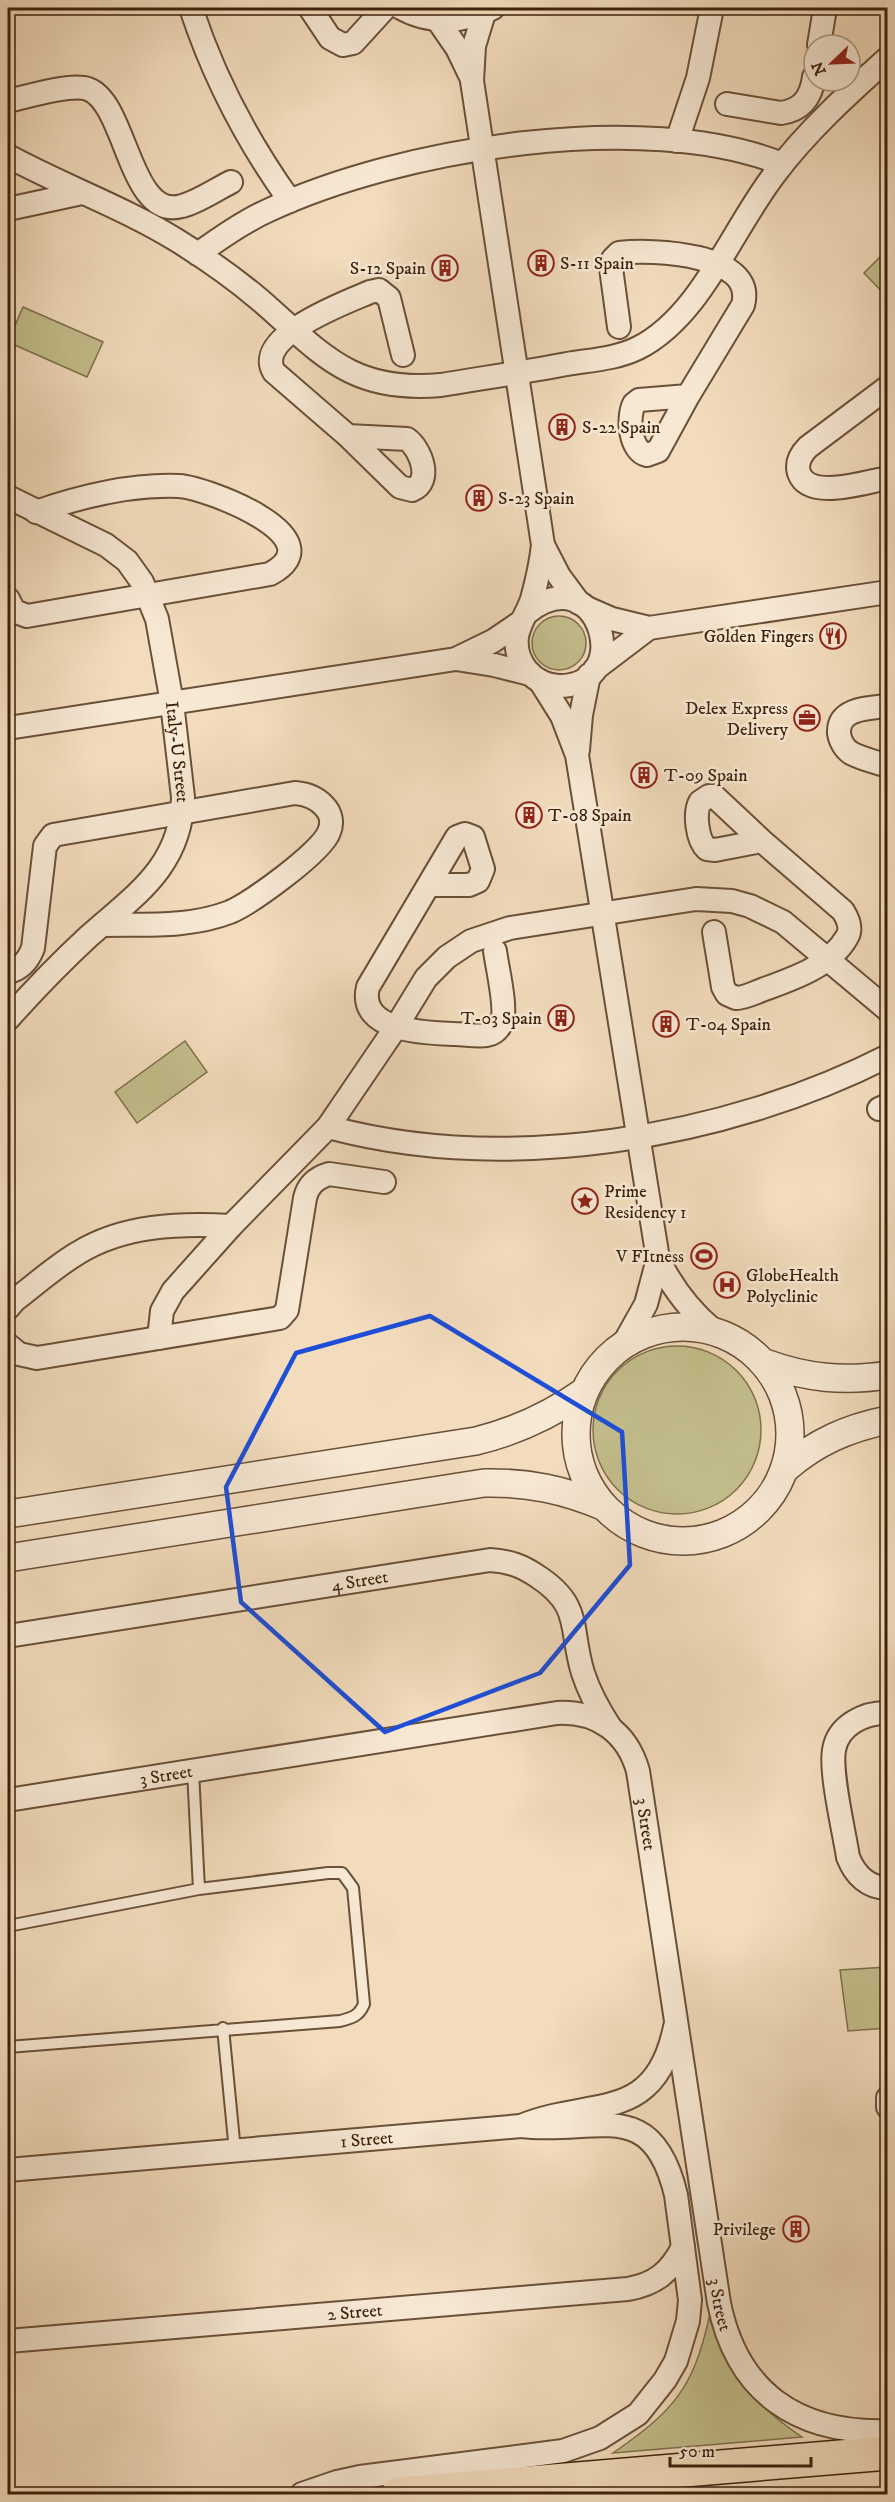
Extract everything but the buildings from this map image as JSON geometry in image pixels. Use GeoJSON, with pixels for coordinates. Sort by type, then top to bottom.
{"type":"FeatureCollection","features":[{"type":"Feature","properties":{"kind":"highway"},"geometry":{"type":"LineString","coordinates":[[398,2494],[888,2453]]}},
{"type":"Feature","properties":{"kind":"street"},"geometry":{"type":"LineString","coordinates":[[191,8],[210,62],[230,105],[248,138],[290,201]]}},
{"type":"Feature","properties":{"kind":"street"},"geometry":{"type":"LineString","coordinates":[[310,8],[330,38],[343,45],[353,43],[385,8]]}},
{"type":"Feature","properties":{"kind":"street"},"geometry":{"type":"LineString","coordinates":[[401,8],[420,16],[453,20],[489,10]]}},
{"type":"Feature","properties":{"kind":"street"},"geometry":{"type":"LineString","coordinates":[[677,141],[698,78],[712,8]]}},
{"type":"Feature","properties":{"kind":"street"},"geometry":{"type":"LineString","coordinates":[[821,33],[825,8]]}},
{"type":"Feature","properties":{"kind":"street"},"geometry":{"type":"LineString","coordinates":[[489,10],[474,46],[472,81],[543,545],[537,579],[517,636],[517,650],[521,663],[535,678],[562,716],[577,754],[658,1259],[675,1291],[713,1330]]}},
{"type":"Feature","properties":{"kind":"street"},"geometry":{"type":"LineString","coordinates":[[437,19],[457,48],[472,81]]}},
{"type":"Feature","properties":{"kind":"street"},"geometry":{"type":"LineString","coordinates":[[8,156],[155,228],[198,254],[240,283],[327,359],[348,371],[394,385],[417,387],[441,385],[622,355],[650,341],[685,311],[782,164],[884,63]]}},
{"type":"Feature","properties":{"kind":"street"},"geometry":{"type":"LineString","coordinates":[[8,101],[73,88],[93,91],[106,107],[145,191],[161,204],[182,206],[231,182]]}},
{"type":"Feature","properties":{"kind":"street"},"geometry":{"type":"LineString","coordinates":[[727,104],[781,113],[789,112],[797,109],[810,93]]}},
{"type":"Feature","properties":{"kind":"street"},"geometry":{"type":"LineString","coordinates":[[198,254],[243,224],[290,201],[404,165],[482,148],[569,140],[677,141],[732,147],[782,164]]}},
{"type":"Feature","properties":{"kind":"street"},"geometry":{"type":"LineString","coordinates":[[8,209],[82,193]]}},
{"type":"Feature","properties":{"kind":"street"},"geometry":{"type":"LineString","coordinates":[[619,327],[611,268],[616,256],[624,253],[675,253],[716,264],[734,273],[740,279],[745,296],[743,305],[688,396]]}},
{"type":"Feature","properties":{"kind":"street"},"geometry":{"type":"LineString","coordinates":[[348,436],[272,368],[271,356],[274,350],[293,330],[316,316],[379,290],[389,298],[403,355]]}},
{"type":"Feature","properties":{"kind":"street"},"geometry":{"type":"LineString","coordinates":[[888,387],[808,447],[799,460],[798,469],[805,483],[820,490],[888,478]]}},
{"type":"Feature","properties":{"kind":"street"},"geometry":{"type":"LineString","coordinates":[[8,600],[14,611],[27,616],[270,574],[285,562],[288,553],[288,543],[277,527],[221,499],[182,486],[84,496],[36,512]]}},
{"type":"Feature","properties":{"kind":"street","name":"Italy-U Street"},"geometry":{"type":"LineString","coordinates":[[8,497],[117,552],[135,571],[148,594],[157,619],[172,703],[183,797],[183,813],[176,840],[160,870],[130,902],[102,925],[8,1019]]}},
{"type":"Feature","properties":{"kind":"street"},"geometry":{"type":"LineString","coordinates":[[543,545],[559,576],[597,619],[604,645],[601,658],[592,672],[582,706],[577,754]]}},
{"type":"Feature","properties":{"kind":"street"},"geometry":{"type":"LineString","coordinates":[[8,728],[456,659],[493,641],[538,605],[551,599],[566,599],[618,621],[649,628],[888,592]]}},
{"type":"Feature","properties":{"kind":"street"},"geometry":{"type":"LineString","coordinates":[[456,659],[494,665],[553,686],[565,686],[578,683],[649,628]]}},
{"type":"Feature","properties":{"kind":"street"},"geometry":{"type":"LineString","coordinates":[[888,706],[853,711],[846,716],[839,731],[840,740],[852,753],[888,766]]}},
{"type":"Feature","properties":{"kind":"street"},"geometry":{"type":"LineString","coordinates":[[8,972],[26,963],[33,948],[45,846],[53,835],[295,793],[305,794],[321,802],[330,815],[331,826],[322,843],[257,897],[230,912],[185,923],[102,925]]}},
{"type":"Feature","properties":{"kind":"street"},"geometry":{"type":"LineString","coordinates":[[714,932],[723,987],[727,994],[735,998],[792,979],[828,959],[847,937],[849,924],[843,911],[762,841]]}},
{"type":"Feature","properties":{"kind":"street"},"geometry":{"type":"LineString","coordinates":[[429,885],[368,987],[366,1000],[372,1012],[396,1027],[417,1033],[481,1035],[497,1030],[503,1015],[495,951]]}},
{"type":"Feature","properties":{"kind":"street"},"geometry":{"type":"LineString","coordinates":[[159,1338],[162,1311],[173,1290],[231,1226],[299,1159],[328,1126],[396,1027],[426,978],[447,957],[471,941],[497,931],[602,912],[696,899],[732,901],[750,906],[783,922],[888,1010]]}},
{"type":"Feature","properties":{"kind":"street"},"geometry":{"type":"LineString","coordinates":[[328,1126],[375,1138],[446,1147],[584,1145],[638,1138],[733,1114],[806,1092],[888,1056]]}},
{"type":"Feature","properties":{"kind":"street"},"geometry":{"type":"LineString","coordinates":[[8,1345],[19,1354],[37,1358],[280,1318],[287,1310],[305,1198],[310,1185],[321,1176],[328,1174],[384,1182]]}},
{"type":"Feature","properties":{"kind":"street"},"geometry":{"type":"LineString","coordinates":[[8,1308],[15,1300],[78,1253],[111,1238],[167,1226],[231,1226]]}},
{"type":"Feature","properties":{"kind":"street"},"geometry":{"type":"LineString","coordinates":[[623,1345],[646,1304],[658,1259]]}},
{"type":"Feature","properties":{"kind":"street"},"geometry":{"type":"LineString","coordinates":[[690,1326],[713,1330],[750,1349],[765,1363],[780,1387],[789,1413],[791,1441],[785,1469],[772,1495],[752,1517],[727,1533],[698,1541],[668,1540],[640,1532],[621,1521],[605,1507],[590,1487],[580,1464],[576,1439],[578,1414],[585,1391],[601,1365],[623,1345],[644,1334],[666,1327],[690,1326]]}},
{"type":"Feature","properties":{"kind":"street"},"geometry":{"type":"LineString","coordinates":[[765,1363],[819,1378],[838,1379],[888,1375]]}},
{"type":"Feature","properties":{"kind":"street"},"geometry":{"type":"LineString","coordinates":[[8,1514],[476,1441],[506,1434],[534,1422],[561,1408],[585,1391]]}},
{"type":"Feature","properties":{"kind":"street"},"geometry":{"type":"LineString","coordinates":[[785,1469],[823,1441],[845,1431],[888,1420]]}},
{"type":"Feature","properties":{"kind":"street"},"geometry":{"type":"LineString","coordinates":[[8,1558],[484,1483],[525,1484],[558,1489],[605,1507]]}},
{"type":"Feature","properties":{"kind":"street","name":"4 Street"},"geometry":{"type":"LineString","coordinates":[[8,1636],[502,1560],[522,1566],[554,1587],[568,1605],[583,1675],[590,1693],[610,1727]]}},
{"type":"Feature","properties":{"kind":"street","name":"3 Street"},"geometry":{"type":"LineString","coordinates":[[8,1800],[557,1713],[585,1715],[610,1727],[629,1748],[638,1771],[723,2324],[735,2353],[753,2380],[768,2395],[803,2418],[844,2430],[888,2431]]}},
{"type":"Feature","properties":{"kind":"street"},"geometry":{"type":"LineString","coordinates":[[888,1713],[863,1716],[854,1721],[839,1736],[834,1748],[833,1763],[861,1860],[874,1875],[888,1883]]}},
{"type":"Feature","properties":{"kind":"street"},"geometry":{"type":"LineString","coordinates":[[888,1720],[856,1735],[846,1749],[843,1759],[848,1857],[851,1866],[873,1886],[888,1888]]}},
{"type":"Feature","properties":{"kind":"street","name":"1 Street"},"geometry":{"type":"LineString","coordinates":[[8,2170],[521,2126],[555,2115],[608,2106],[639,2093],[660,2067],[676,2022]]}},
{"type":"Feature","properties":{"kind":"street"},"geometry":{"type":"LineString","coordinates":[[888,2098],[888,2108]]}},
{"type":"Feature","properties":{"kind":"street"},"geometry":{"type":"LineString","coordinates":[[302,2494],[360,2477],[563,2451],[600,2438],[638,2414],[652,2398],[670,2370],[683,2341],[690,2300],[672,2178],[654,2142],[635,2131],[615,2125],[553,2129],[521,2126]]}},
{"type":"Feature","properties":{"kind":"street","name":"2 Street"},"geometry":{"type":"LineString","coordinates":[[8,2341],[628,2289],[655,2282],[671,2267],[683,2247]]}},
{"type":"Feature","properties":{"kind":"lane"},"geometry":{"type":"LineString","coordinates":[[193,1771],[199,1889]]}},
{"type":"Feature","properties":{"kind":"lane"},"geometry":{"type":"LineString","coordinates":[[8,1926],[199,1889],[342,1873],[353,1888],[364,2004],[361,2012],[353,2018],[340,2020],[8,2047]]}},
{"type":"Feature","properties":{"kind":"lane"},"geometry":{"type":"LineString","coordinates":[[223,2028],[235,2151]]}},
{"type":"Feature","properties":{"kind":"highlighted area"},"geometry":{"type":"Polygon","coordinates":[[[430,1316],[622,1432],[630,1565],[540,1673],[385,1732],[241,1602],[226,1487],[296,1353],[430,1316]]]}},
{"type":"Feature","properties":{"kind":"shaded area"},"geometry":{"type":"Polygon","coordinates":[[[887,250],[887,297],[864,273],[887,250]]]}},
{"type":"Feature","properties":{"kind":"shaded area"},"geometry":{"type":"Polygon","coordinates":[[[23,307],[103,342],[87,377],[8,342],[23,307]]]}},
{"type":"Feature","properties":{"kind":"shaded area"},"geometry":{"type":"Polygon","coordinates":[[[559,616],[569,618],[578,624],[584,633],[586,643],[584,653],[578,662],[569,668],[559,670],[549,668],[540,662],[534,653],[532,643],[534,633],[540,624],[549,618],[559,616]]]}},
{"type":"Feature","properties":{"kind":"shaded area"},"geometry":{"type":"Polygon","coordinates":[[[185,1041],[207,1072],[137,1123],[115,1092],[185,1041]]]}},
{"type":"Feature","properties":{"kind":"shaded area"},"geometry":{"type":"Polygon","coordinates":[[[677,1346],[693,1347],[709,1352],[737,1370],[755,1398],[760,1414],[760,1446],[755,1462],[737,1490],[709,1508],[693,1513],[677,1514],[661,1513],[645,1508],[617,1490],[599,1462],[594,1446],[593,1430],[594,1414],[599,1398],[617,1370],[645,1352],[661,1347],[677,1346]]]}},
{"type":"Feature","properties":{"kind":"shaded area"},"geometry":{"type":"Polygon","coordinates":[[[887,1967],[887,2028],[848,2031],[840,1970],[887,1967]]]}},
{"type":"Feature","properties":{"kind":"shaded area"},"geometry":{"type":"Polygon","coordinates":[[[709,2318],[726,2355],[745,2386],[769,2412],[802,2437],[613,2453],[651,2425],[677,2397],[696,2364],[709,2318]]]}},
{"type":"Feature","properties":{"kind":"place","name":"S-11 Spain"},"geometry":{"type":"Point","coordinates":[541,263]}},
{"type":"Feature","properties":{"kind":"place","name":"S-12 Spain"},"geometry":{"type":"Point","coordinates":[445,268]}},
{"type":"Feature","properties":{"kind":"place","name":"S-22 Spain"},"geometry":{"type":"Point","coordinates":[562,427]}},
{"type":"Feature","properties":{"kind":"place","name":"S-23 Spain"},"geometry":{"type":"Point","coordinates":[479,498]}},
{"type":"Feature","properties":{"kind":"place","name":"Golden Fingers"},"geometry":{"type":"Point","coordinates":[833,636]}},
{"type":"Feature","properties":{"kind":"place","name":"Delex Express Delivery"},"geometry":{"type":"Point","coordinates":[807,718]}},
{"type":"Feature","properties":{"kind":"place","name":"T-09 Spain"},"geometry":{"type":"Point","coordinates":[644,775]}},
{"type":"Feature","properties":{"kind":"place","name":"T-08 Spain"},"geometry":{"type":"Point","coordinates":[529,815]}},
{"type":"Feature","properties":{"kind":"place","name":"T-03 Spain"},"geometry":{"type":"Point","coordinates":[561,1018]}},
{"type":"Feature","properties":{"kind":"place","name":"T-04 Spain"},"geometry":{"type":"Point","coordinates":[666,1024]}},
{"type":"Feature","properties":{"kind":"place","name":"Prime Residency 1"},"geometry":{"type":"Point","coordinates":[585,1201]}},
{"type":"Feature","properties":{"kind":"place","name":"V FItness"},"geometry":{"type":"Point","coordinates":[704,1256]}},
{"type":"Feature","properties":{"kind":"place","name":"GlobeHealth Polyclinic"},"geometry":{"type":"Point","coordinates":[727,1285]}},
{"type":"Feature","properties":{"kind":"place","name":"Privilege"},"geometry":{"type":"Point","coordinates":[796,2229]}}]}
